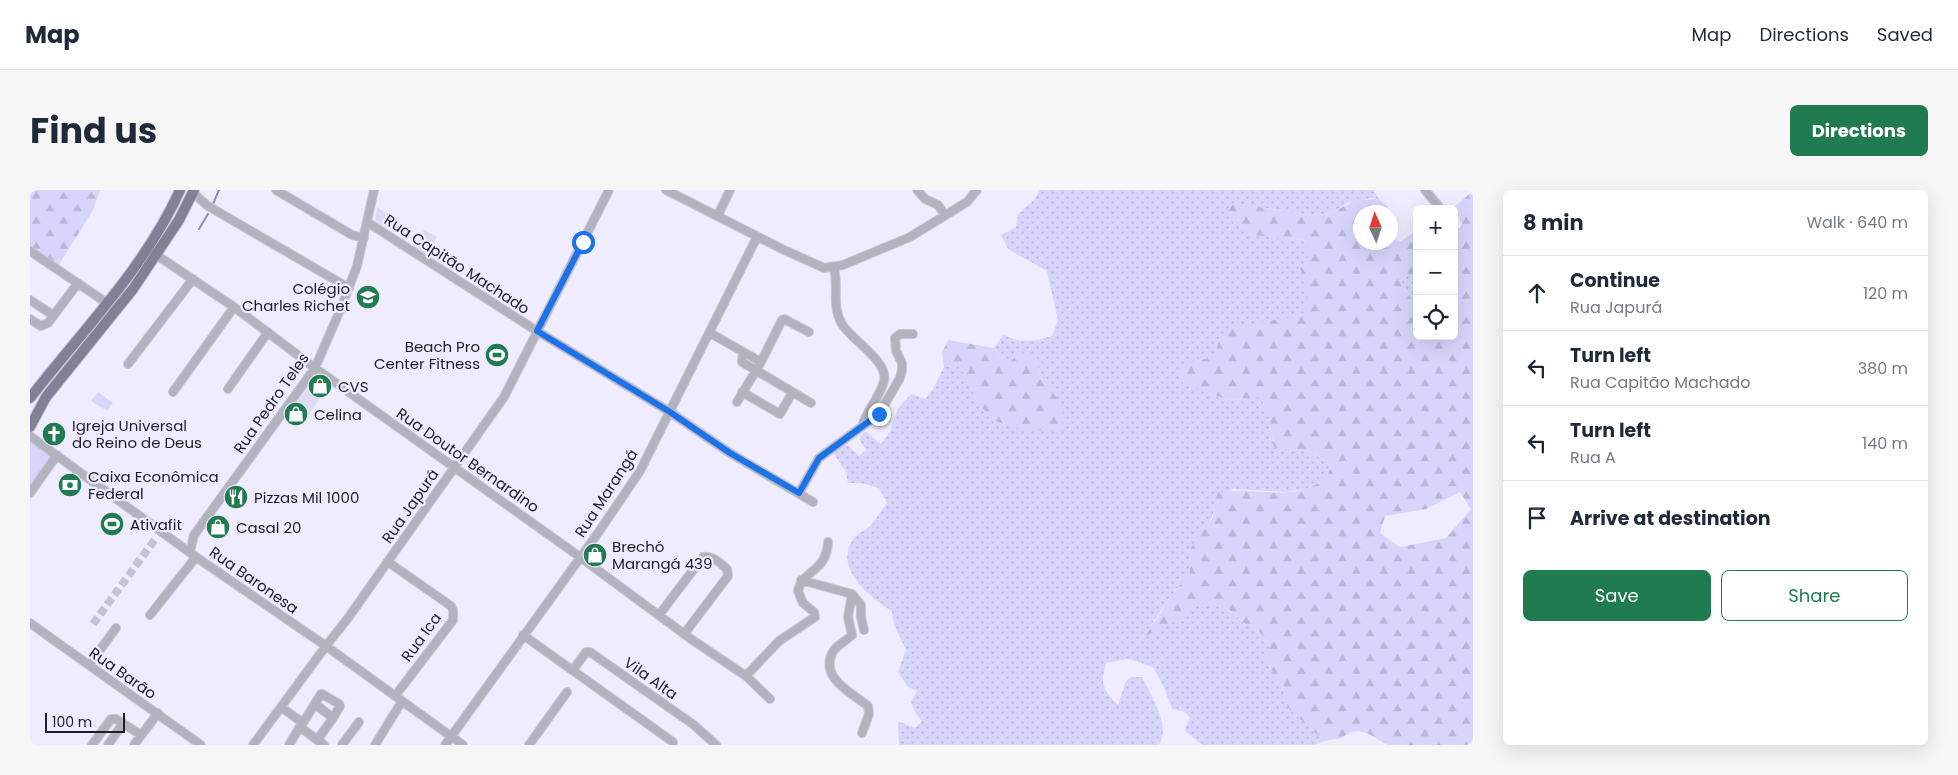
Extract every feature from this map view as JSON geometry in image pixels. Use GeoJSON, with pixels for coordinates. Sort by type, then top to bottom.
{"type":"FeatureCollection","features":[{"type":"Feature","properties":{"kind":"main road"},"geometry":{"type":"LineString","coordinates":[[30,398],[146,250],[165,220],[180,190]]}},
{"type":"Feature","properties":{"kind":"main road"},"geometry":{"type":"LineString","coordinates":[[30,427],[46,397],[133,289],[179,220],[194,191]]}},
{"type":"Feature","properties":{"kind":"street"},"geometry":{"type":"LineString","coordinates":[[276,190],[352,235],[364,238]]}},
{"type":"Feature","properties":{"kind":"street","name":"Rua Pedro Teles"},"geometry":{"type":"LineString","coordinates":[[193,554],[194,535],[315,368],[357,266],[374,190]]}},
{"type":"Feature","properties":{"kind":"street","name":"Rua Japurá"},"geometry":{"type":"LineString","coordinates":[[253,745],[348,618],[504,397],[609,190]]}},
{"type":"Feature","properties":{"kind":"street"},"geometry":{"type":"LineString","coordinates":[[666,190],[718,215],[757,237],[824,268],[834,268],[910,237],[967,202],[977,190]]}},
{"type":"Feature","properties":{"kind":"street"},"geometry":{"type":"LineString","coordinates":[[718,215],[730,190]]}},
{"type":"Feature","properties":{"kind":"street"},"geometry":{"type":"LineString","coordinates":[[917,190],[925,199],[938,205],[945,215]]}},
{"type":"Feature","properties":{"kind":"street"},"geometry":{"type":"LineString","coordinates":[[1425,190],[1438,205]]}},
{"type":"Feature","properties":{"kind":"street"},"geometry":{"type":"LineString","coordinates":[[194,191],[208,206],[349,288]]}},
{"type":"Feature","properties":{"kind":"street","name":"Rua Capitão Machado"},"geometry":{"type":"LineString","coordinates":[[367,222],[537,331],[670,412],[730,453],[813,502]]}},
{"type":"Feature","properties":{"kind":"street","name":"Rua Marangá"},"geometry":{"type":"LineString","coordinates":[[444,745],[640,471],[757,237]]}},
{"type":"Feature","properties":{"kind":"street","name":"Rua Doutor Bernardino"},"geometry":{"type":"LineString","coordinates":[[146,250],[156,254],[234,307],[315,368],[580,557],[684,634],[746,676],[770,699]]}},
{"type":"Feature","properties":{"kind":"street"},"geometry":{"type":"LineString","coordinates":[[30,251],[107,302]]}},
{"type":"Feature","properties":{"kind":"street"},"geometry":{"type":"LineString","coordinates":[[834,268],[837,280],[835,306],[842,326],[867,349],[884,372],[883,383],[866,414],[862,426]]}},
{"type":"Feature","properties":{"kind":"street"},"geometry":{"type":"LineString","coordinates":[[128,364],[193,278]]}},
{"type":"Feature","properties":{"kind":"street"},"geometry":{"type":"LineString","coordinates":[[30,319],[42,326],[48,323],[78,283]]}},
{"type":"Feature","properties":{"kind":"street"},"geometry":{"type":"LineString","coordinates":[[30,300],[53,315]]}},
{"type":"Feature","properties":{"kind":"street"},"geometry":{"type":"LineString","coordinates":[[173,392],[234,307]]}},
{"type":"Feature","properties":{"kind":"street"},"geometry":{"type":"LineString","coordinates":[[737,402],[762,362],[783,319],[809,332]]}},
{"type":"Feature","properties":{"kind":"street"},"geometry":{"type":"LineString","coordinates":[[228,389],[268,332]]}},
{"type":"Feature","properties":{"kind":"street"},"geometry":{"type":"LineString","coordinates":[[710,333],[762,362]]}},
{"type":"Feature","properties":{"kind":"street"},"geometry":{"type":"LineString","coordinates":[[799,493],[819,458],[879,414],[900,378],[902,363],[896,351],[894,338],[900,334],[913,334]]}},
{"type":"Feature","properties":{"kind":"street"},"geometry":{"type":"LineString","coordinates":[[743,352],[742,362],[810,403]]}},
{"type":"Feature","properties":{"kind":"street"},"geometry":{"type":"LineString","coordinates":[[742,392],[780,414],[792,393]]}},
{"type":"Feature","properties":{"kind":"street","name":"Rua Baronesa"},"geometry":{"type":"LineString","coordinates":[[30,436],[159,534],[177,542],[463,745]]}},
{"type":"Feature","properties":{"kind":"street"},"geometry":{"type":"LineString","coordinates":[[30,493],[57,455]]}},
{"type":"Feature","properties":{"kind":"street"},"geometry":{"type":"LineString","coordinates":[[177,542],[194,535]]}},
{"type":"Feature","properties":{"kind":"street"},"geometry":{"type":"LineString","coordinates":[[746,676],[779,641],[815,617],[814,612],[803,603],[798,595],[801,580],[812,573],[823,561],[828,542]]}},
{"type":"Feature","properties":{"kind":"street"},"geometry":{"type":"LineString","coordinates":[[150,615],[193,554]]}},
{"type":"Feature","properties":{"kind":"street"},"geometry":{"type":"LineString","coordinates":[[659,615],[703,557],[710,557],[720,562],[727,569],[728,576],[684,634]]}},
{"type":"Feature","properties":{"kind":"street","name":"Rua Ica"},"geometry":{"type":"LineString","coordinates":[[388,562],[450,606],[454,614],[453,620],[394,696]]}},
{"type":"Feature","properties":{"kind":"street"},"geometry":{"type":"LineString","coordinates":[[801,580],[852,594],[861,605],[864,630]]}},
{"type":"Feature","properties":{"kind":"street"},"geometry":{"type":"LineString","coordinates":[[852,594],[848,617],[852,635],[834,651],[830,666],[832,675],[840,686],[868,706],[870,714],[862,732]]}},
{"type":"Feature","properties":{"kind":"street","name":"Rua Barão"},"geometry":{"type":"LineString","coordinates":[[30,622],[201,745]]}},
{"type":"Feature","properties":{"kind":"street"},"geometry":{"type":"LineString","coordinates":[[88,665],[116,628]]}},
{"type":"Feature","properties":{"kind":"street"},"geometry":{"type":"LineString","coordinates":[[522,635],[673,742]]}},
{"type":"Feature","properties":{"kind":"street","name":"Vila Alta"},"geometry":{"type":"LineString","coordinates":[[573,670],[586,652],[590,652],[694,725],[716,745]]}},
{"type":"Feature","properties":{"kind":"street"},"geometry":{"type":"LineString","coordinates":[[529,745],[567,692]]}},
{"type":"Feature","properties":{"kind":"street"},"geometry":{"type":"LineString","coordinates":[[281,707],[301,725],[320,743],[340,706],[323,693],[314,704],[301,725],[289,745]]}},
{"type":"Feature","properties":{"kind":"street"},"geometry":{"type":"LineString","coordinates":[[374,745],[402,702]]}},
{"type":"Feature","properties":{"kind":"street"},"geometry":{"type":"LineString","coordinates":[[314,704],[333,718]]}},
{"type":"Feature","properties":{"kind":"street"},"geometry":{"type":"LineString","coordinates":[[134,745],[158,713]]}},
{"type":"Feature","properties":{"kind":"street"},"geometry":{"type":"LineString","coordinates":[[92,745],[110,719],[116,719],[141,735]]}},
{"type":"Feature","properties":{"kind":"street"},"geometry":{"type":"LineString","coordinates":[[342,745],[359,722]]}},
{"type":"Feature","properties":{"kind":"street"},"geometry":{"type":"LineString","coordinates":[[108,745],[123,723]]}},
{"type":"Feature","properties":{"kind":"shaded area"},"geometry":{"type":"Polygon","coordinates":[[[377,207],[393,218],[389,224],[385,222],[383,226],[375,220],[377,207]]]}},
{"type":"Feature","properties":{"kind":"shaded area"},"geometry":{"type":"Polygon","coordinates":[[[424,230],[437,237],[428,254],[414,247],[424,230]]]}},
{"type":"Feature","properties":{"kind":"shaded area"},"geometry":{"type":"Polygon","coordinates":[[[307,389],[320,398],[307,418],[293,408],[307,389]]]}},
{"type":"Feature","properties":{"kind":"green space"},"geometry":{"type":"Polygon","coordinates":[[[30,190],[100,190],[93,210],[57,268],[30,253],[30,190]]]}},
{"type":"Feature","properties":{"kind":"green space"},"geometry":{"type":"Polygon","coordinates":[[[1040,190],[1373,190],[1379,199],[1371,198],[1347,203],[1337,210],[1318,216],[1233,203],[1228,210],[1253,235],[1304,240],[1310,254],[1308,308],[1303,315],[1257,324],[1219,338],[1217,353],[1205,359],[1179,366],[1183,382],[1228,400],[1261,397],[1270,420],[1274,449],[1290,449],[1312,453],[1325,460],[1331,466],[1326,479],[1305,489],[1287,492],[1233,489],[1214,504],[1209,524],[1195,541],[1192,548],[1189,574],[1142,637],[1169,625],[1195,604],[1208,602],[1227,609],[1247,625],[1259,631],[1270,645],[1269,666],[1282,685],[1284,698],[1289,709],[1324,741],[1314,745],[1202,745],[1184,730],[1190,718],[1185,712],[1172,709],[1164,687],[1153,667],[1129,659],[1106,663],[1103,677],[1104,686],[1118,705],[1126,681],[1131,677],[1142,677],[1161,720],[1163,729],[1159,745],[899,745],[898,721],[915,728],[922,721],[915,712],[911,702],[917,691],[908,687],[898,672],[906,650],[894,625],[892,611],[873,598],[856,580],[847,559],[849,548],[855,537],[871,525],[887,503],[879,488],[861,483],[848,483],[846,472],[832,451],[840,444],[849,446],[859,456],[866,450],[859,439],[865,431],[881,444],[890,432],[897,410],[911,394],[925,399],[933,389],[944,367],[960,366],[977,402],[1031,428],[1048,431],[1052,391],[1041,379],[1036,362],[1006,366],[994,348],[1003,335],[1028,341],[1052,336],[1058,320],[1047,271],[1008,249],[1001,235],[1016,227],[1018,214],[1034,200],[1040,190]]]}},
{"type":"Feature","properties":{"kind":"green space"},"geometry":{"type":"Polygon","coordinates":[[[1473,191],[1473,745],[1388,745],[1367,733],[1358,731],[1351,732],[1341,738],[1324,741],[1289,709],[1284,698],[1282,685],[1274,675],[1265,656],[1270,645],[1259,631],[1247,625],[1228,609],[1208,602],[1195,605],[1169,625],[1141,638],[1190,573],[1190,550],[1201,531],[1208,526],[1213,517],[1214,504],[1218,493],[1229,491],[1284,492],[1305,489],[1326,479],[1331,466],[1325,460],[1312,453],[1290,449],[1274,449],[1270,420],[1261,397],[1228,400],[1183,383],[1178,366],[1205,359],[1216,353],[1219,338],[1227,328],[1303,315],[1306,310],[1308,298],[1300,268],[1310,254],[1304,240],[1253,235],[1241,228],[1239,220],[1228,211],[1233,203],[1318,216],[1337,210],[1356,200],[1379,199],[1386,205],[1353,205],[1353,250],[1398,250],[1398,241],[1400,242],[1413,233],[1413,274],[1404,276],[1401,281],[1413,300],[1413,340],[1458,340],[1458,228],[1462,224],[1458,217],[1457,205],[1473,191]],[[1460,492],[1426,509],[1385,516],[1380,533],[1400,547],[1446,538],[1471,509],[1460,492]]]}},
{"type":"Feature","properties":{"kind":"green space"},"geometry":{"type":"Polygon","coordinates":[[[1413,274],[1413,300],[1401,281],[1404,276],[1413,274]]]}},
{"type":"Feature","properties":{"kind":"green space"},"geometry":{"type":"Polygon","coordinates":[[[948,340],[994,348],[1006,366],[1021,351],[1036,362],[1041,379],[1052,391],[1063,408],[1062,429],[1048,431],[1010,427],[994,420],[977,402],[960,366],[944,367],[942,352],[948,340]]]}},
{"type":"Feature","properties":{"kind":"green space"},"geometry":{"type":"Polygon","coordinates":[[[98,392],[113,403],[107,411],[91,401],[98,392]]]}},
{"type":"Feature","properties":{"kind":"green space"},"geometry":{"type":"Polygon","coordinates":[[[30,440],[54,456],[30,487],[30,440]]]}},
{"type":"Feature","properties":{"kind":"waterway"},"geometry":{"type":"LineString","coordinates":[[213,204],[219,190]]}},
{"type":"Feature","properties":{"kind":"waterway"},"geometry":{"type":"LineString","coordinates":[[199,229],[208,214]]}},
{"type":"Feature","properties":{"kind":"tunnel"},"geometry":{"type":"LineString","coordinates":[[93,624],[156,538]]}},
{"type":"Feature","properties":{"kind":"place","name":"Colégio Charles Richet"},"geometry":{"type":"Point","coordinates":[368,297]}},
{"type":"Feature","properties":{"kind":"place","name":"Beach Pro Center Fitness"},"geometry":{"type":"Point","coordinates":[497,355]}},
{"type":"Feature","properties":{"kind":"place","name":"CVS"},"geometry":{"type":"Point","coordinates":[320,386]}},
{"type":"Feature","properties":{"kind":"place","name":"Celina"},"geometry":{"type":"Point","coordinates":[296,414]}},
{"type":"Feature","properties":{"kind":"place","name":"Igreja Universal do Reino de Deus"},"geometry":{"type":"Point","coordinates":[54,434]}},
{"type":"Feature","properties":{"kind":"place","name":"Caixa Econômica Federal"},"geometry":{"type":"Point","coordinates":[70,485]}},
{"type":"Feature","properties":{"kind":"place","name":"Pizzas Mil 1000"},"geometry":{"type":"Point","coordinates":[236,497]}},
{"type":"Feature","properties":{"kind":"place","name":"Ativafit"},"geometry":{"type":"Point","coordinates":[112,524]}},
{"type":"Feature","properties":{"kind":"place","name":"Casal 20"},"geometry":{"type":"Point","coordinates":[218,527]}},
{"type":"Feature","properties":{"kind":"place","name":"Brechó Marangá 439"},"geometry":{"type":"Point","coordinates":[595,555]}},
{"type":"Feature","properties":{"kind":"route"},"geometry":{"type":"LineString","coordinates":[[583,242],[537,331],[670,412],[730,453],[799,493],[813,466],[824,453],[848,438],[879,414]]}}]}
